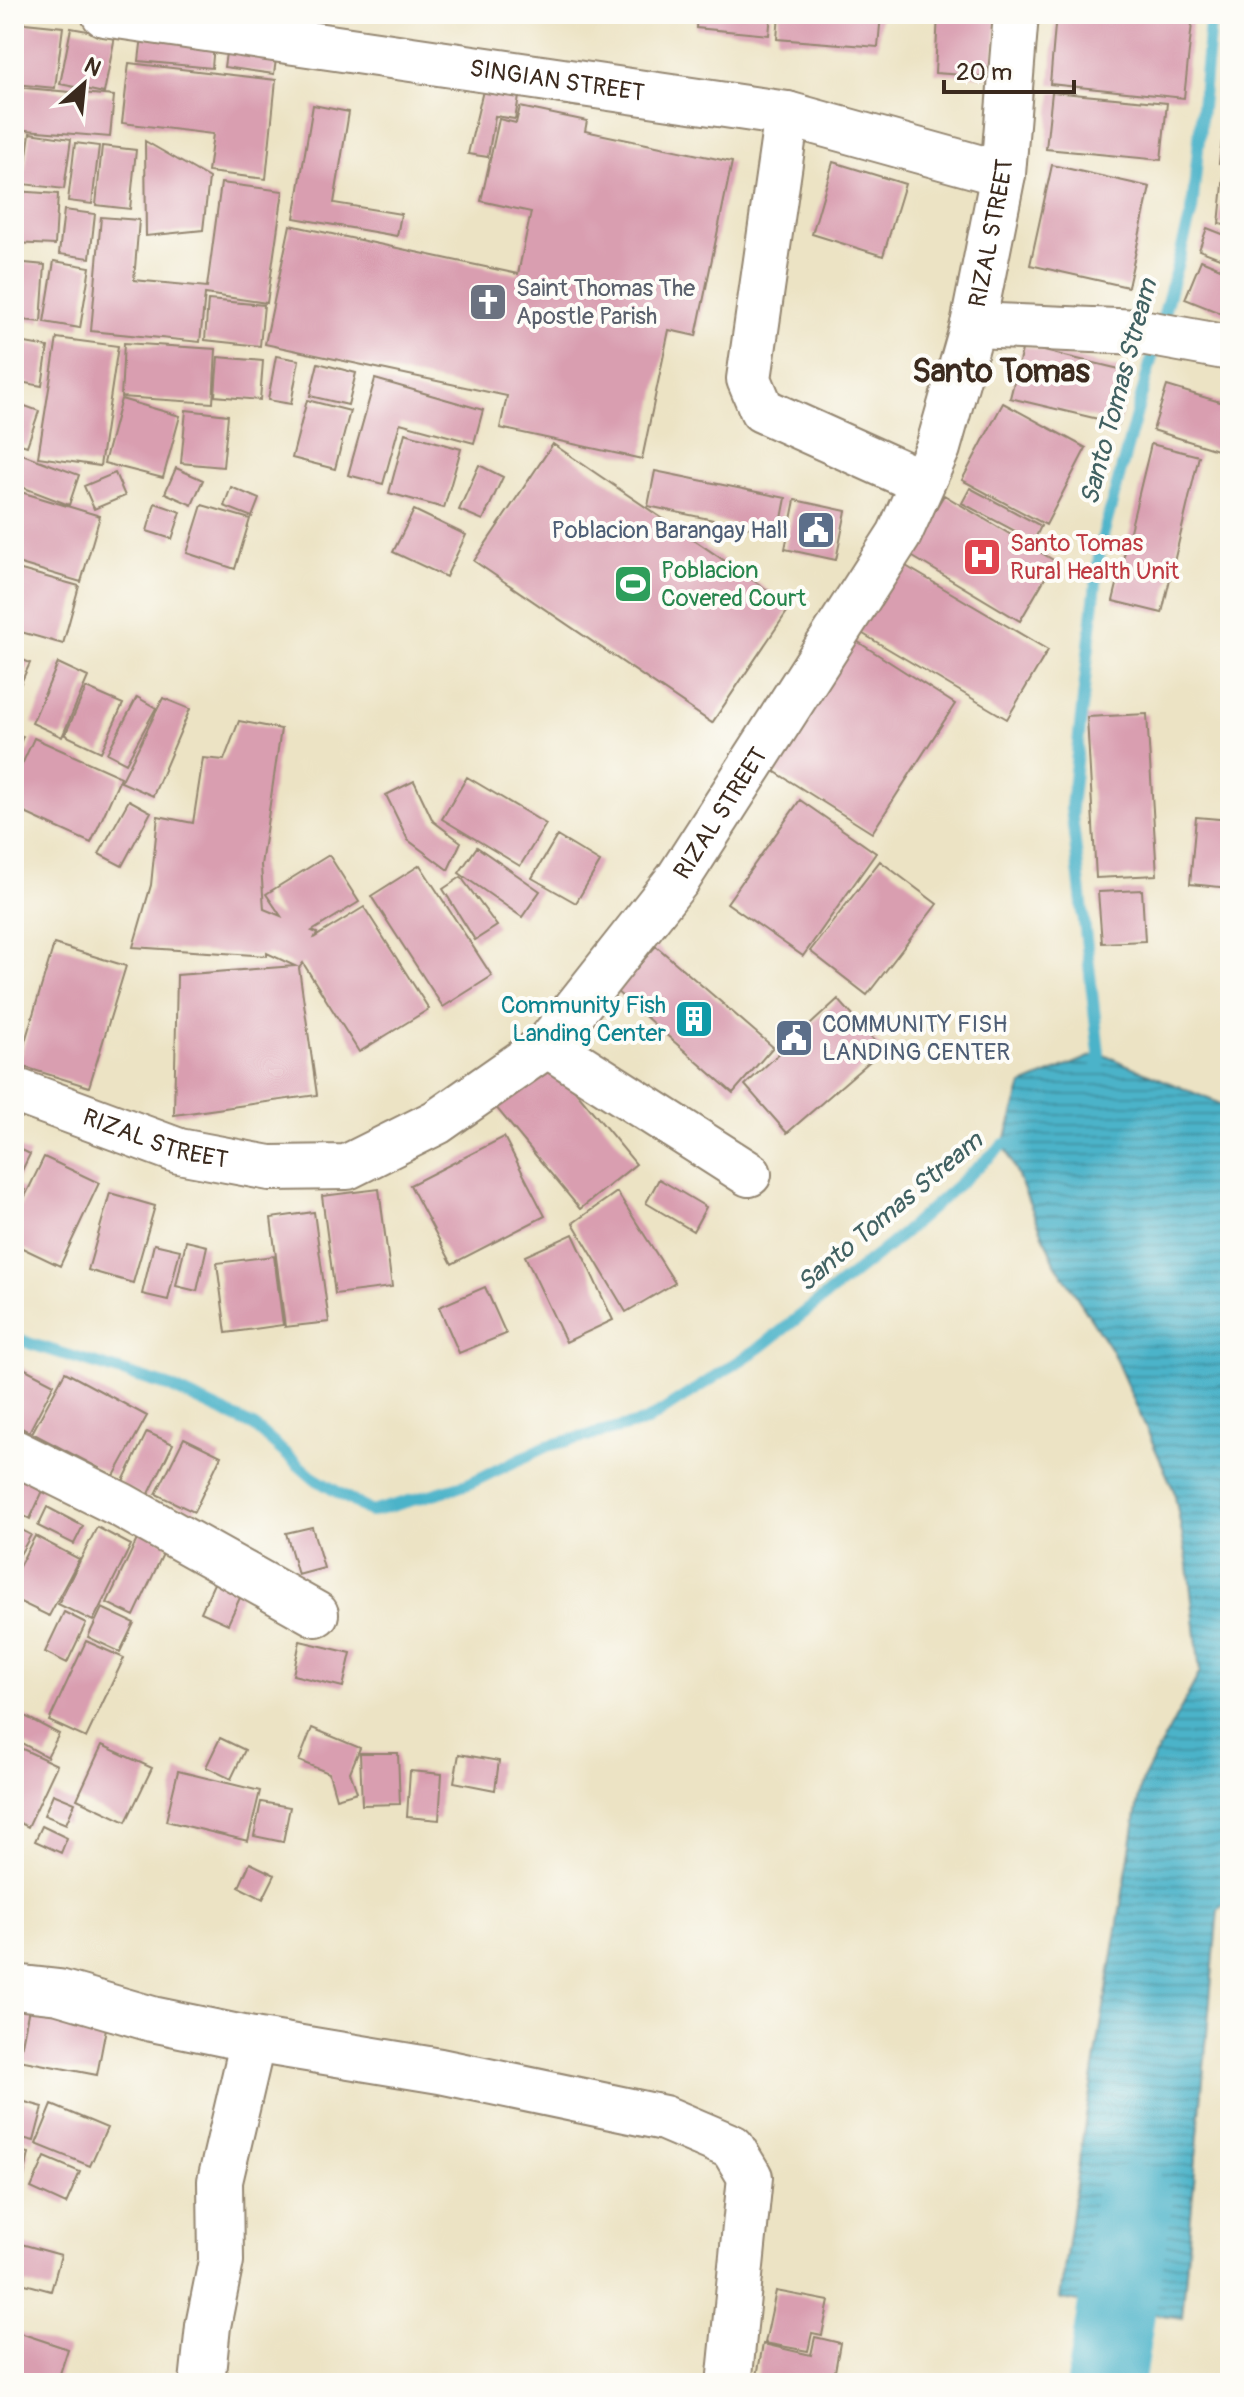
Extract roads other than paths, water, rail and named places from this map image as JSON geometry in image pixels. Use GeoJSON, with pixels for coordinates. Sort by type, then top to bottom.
{"type":"FeatureCollection","features":[{"type":"Feature","properties":{"kind":"street","name":"SINGIAN STREET"},"geometry":{"type":"LineString","coordinates":[[104,14],[787,114],[1003,174]]}},
{"type":"Feature","properties":{"kind":"street","name":"RIZAL STREET"},"geometry":{"type":"LineString","coordinates":[[14,1090],[179,1151],[270,1168],[347,1167],[437,1122],[547,1045],[678,879],[899,535],[938,448],[973,325],[1003,174],[1016,14]]}},
{"type":"Feature","properties":{"kind":"street"},"geometry":{"type":"LineString","coordinates":[[787,114],[749,379],[762,410],[922,482]]}},
{"type":"Feature","properties":{"kind":"street"},"geometry":{"type":"LineString","coordinates":[[973,325],[1141,332],[1216,346]]}},
{"type":"Feature","properties":{"kind":"street"},"geometry":{"type":"LineString","coordinates":[[547,1045],[749,1174]]}},
{"type":"Feature","properties":{"kind":"street"},"geometry":{"type":"LineString","coordinates":[[14,1452],[121,1505],[316,1614]]}},
{"type":"Feature","properties":{"kind":"street"},"geometry":{"type":"LineString","coordinates":[[14,1987],[59,1992],[152,2019],[253,2040],[440,2071],[664,2118],[732,2147],[750,2177],[730,2375]]}},
{"type":"Feature","properties":{"kind":"street"},"geometry":{"type":"LineString","coordinates":[[202,2383],[208,2326],[221,2261],[220,2181],[253,2040]]}},
{"type":"Feature","properties":{"kind":"water"},"geometry":{"type":"Polygon","coordinates":[[[1099,1053],[1230,1108],[1230,1898],[1218,1910],[1182,2318],[1060,2299],[1082,2141],[1141,1783],[1200,1672],[1188,1565],[1174,1491],[1112,1351],[1055,1263],[1004,1144],[1022,1085],[1099,1053]]]}},
{"type":"Feature","properties":{"kind":"waterway","name":"Santo Tomas Stream"},"geometry":{"type":"LineString","coordinates":[[1098,1066],[1071,807],[1100,547],[1192,211],[1211,14]]}},
{"type":"Feature","properties":{"kind":"waterway","name":"Santo Tomas Stream"},"geometry":{"type":"LineString","coordinates":[[14,1337],[168,1386],[255,1427],[312,1477],[371,1512],[468,1484],[547,1446],[647,1421],[761,1347],[891,1244],[1004,1144],[1018,1141]]}},
{"type":"Feature","properties":{"kind":"waterway"},"geometry":{"type":"LineString","coordinates":[[1105,2383],[1133,2203]]}},
{"type":"Feature","properties":{"kind":"place","name":"Saint Thomas The Apostle Parish"},"geometry":{"type":"Point","coordinates":[488,302]}},
{"type":"Feature","properties":{"kind":"place","name":"Poblacion Barangay Hall"},"geometry":{"type":"Point","coordinates":[816,530]}},
{"type":"Feature","properties":{"kind":"place","name":"Santo Tomas Rural Health Unit"},"geometry":{"type":"Point","coordinates":[982,557]}},
{"type":"Feature","properties":{"kind":"place","name":"Poblacion Covered Court"},"geometry":{"type":"Point","coordinates":[633,584]}},
{"type":"Feature","properties":{"kind":"place","name":"Community Fish Landing Center"},"geometry":{"type":"Point","coordinates":[694,1019]}},
{"type":"Feature","properties":{"kind":"place","name":"COMMUNITY FISH LANDING CENTER"},"geometry":{"type":"Point","coordinates":[794,1038]}},
{"type":"Feature","properties":{"kind":"district","name":"Santo Tomas"},"geometry":{"type":"Point","coordinates":[1001,372]}}]}
